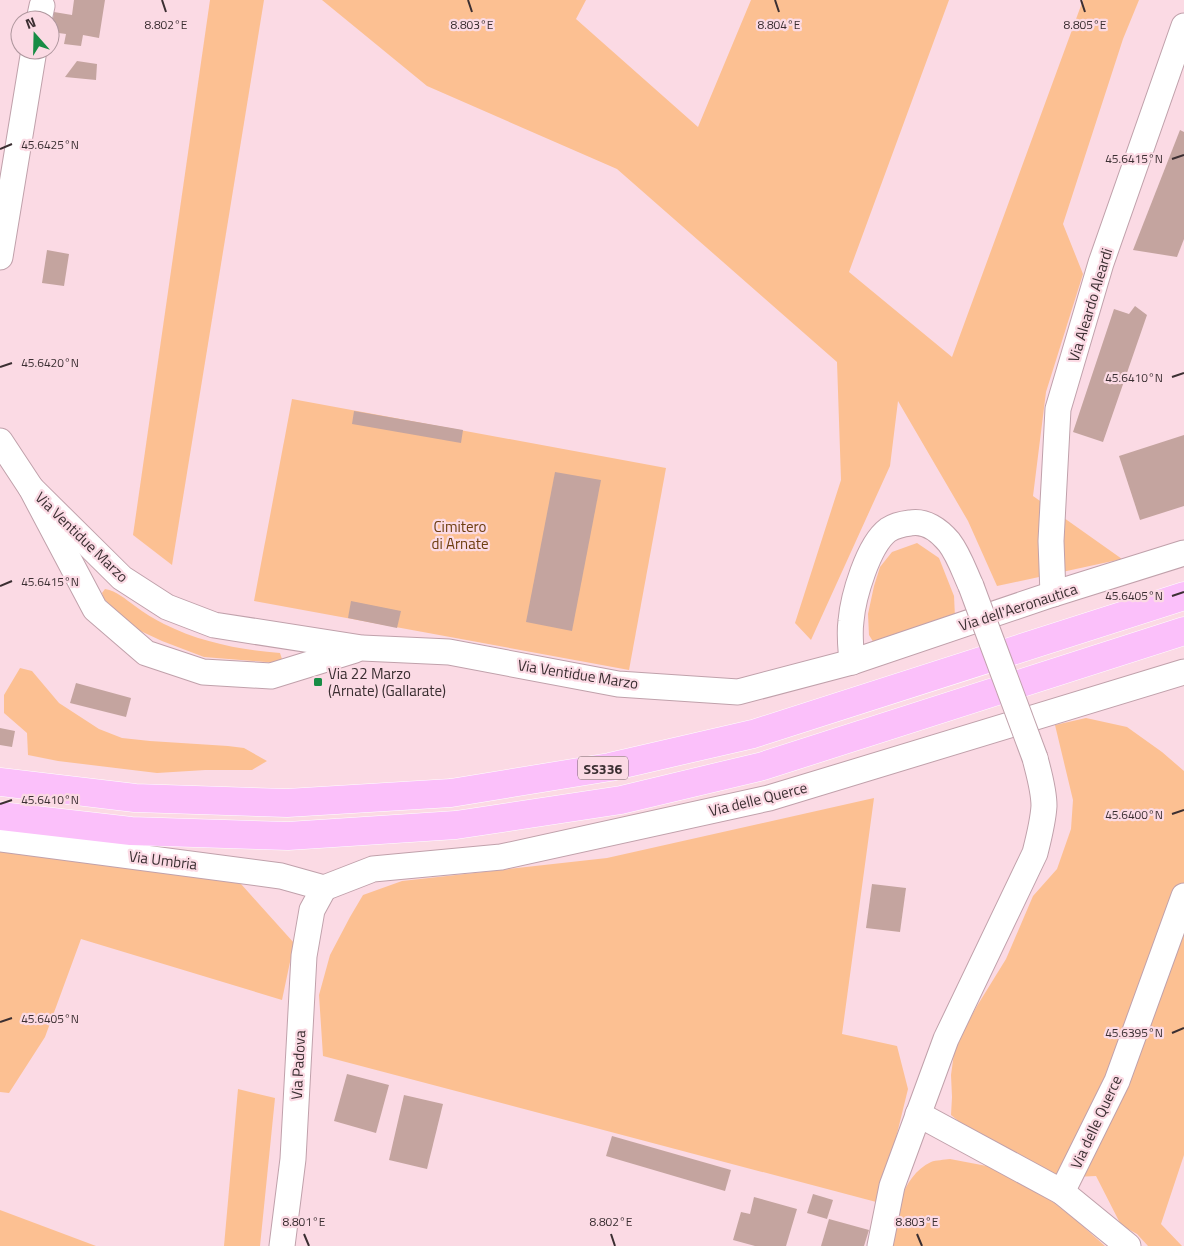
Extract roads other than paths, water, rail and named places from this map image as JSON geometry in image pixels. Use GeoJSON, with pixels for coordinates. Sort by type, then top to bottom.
{"type":"FeatureCollection","features":[{"type":"Feature","properties":{"kind":"highway","name":"SS336"},"geometry":{"type":"LineString","coordinates":[[0,782],[135,798],[287,803],[451,793],[610,767],[753,734],[1184,596]]}},
{"type":"Feature","properties":{"kind":"highway","name":"SS336"},"geometry":{"type":"LineString","coordinates":[[0,816],[131,831],[288,836],[456,825],[621,800],[764,766],[1184,631]]}},
{"type":"Feature","properties":{"kind":"street","name":"Via Aleardo Aleardi"},"geometry":{"type":"LineString","coordinates":[[1053,594],[1052,541],[1058,409],[1101,263],[1184,26]]}},
{"type":"Feature","properties":{"kind":"street"},"geometry":{"type":"LineString","coordinates":[[0,257],[32,60]]}},
{"type":"Feature","properties":{"kind":"street","name":"Via Ventidue Marzo"},"geometry":{"type":"LineString","coordinates":[[0,441],[31,488],[95,608],[146,653],[203,672],[271,676],[362,648]]}},
{"type":"Feature","properties":{"kind":"street","name":"Via Ventidue Marzo"},"geometry":{"type":"LineString","coordinates":[[31,488],[122,578],[167,607],[214,625],[362,648],[449,652],[618,684],[738,692],[852,662]]}},
{"type":"Feature","properties":{"kind":"street"},"geometry":{"type":"LineString","coordinates":[[852,662],[850,642],[854,601],[870,555],[888,530],[900,524],[913,522],[928,524],[948,541],[956,553],[971,586],[1035,758],[1044,806],[1035,853],[946,1040],[918,1114],[892,1186],[880,1246]]}},
{"type":"Feature","properties":{"kind":"street","name":"Via dell'Aeronautica"},"geometry":{"type":"LineString","coordinates":[[852,662],[1053,594],[1184,553]]}},
{"type":"Feature","properties":{"kind":"street","name":"Via delle Querce"},"geometry":{"type":"LineString","coordinates":[[324,888],[373,869],[501,857],[769,798],[1184,672]]}},
{"type":"Feature","properties":{"kind":"street","name":"Via Umbria"},"geometry":{"type":"LineString","coordinates":[[0,839],[281,876],[324,888]]}},
{"type":"Feature","properties":{"kind":"street","name":"Via Padova"},"geometry":{"type":"LineString","coordinates":[[282,1246],[293,1159],[304,956],[312,910],[324,888]]}},
{"type":"Feature","properties":{"kind":"street","name":"Via delle Querce"},"geometry":{"type":"LineString","coordinates":[[1062,1192],[1116,1081],[1184,896]]}},
{"type":"Feature","properties":{"kind":"street"},"geometry":{"type":"LineString","coordinates":[[918,1114],[1062,1192],[1128,1246]]}},
{"type":"Feature","properties":{"kind":"place","name":"Via 22 Marzo (Arnate) (Gallarate)"},"geometry":{"type":"Point","coordinates":[318,682]}},
{"type":"Feature","properties":{"kind":"park label","name":"Cimitero di Arnate"},"geometry":{"type":"Point","coordinates":[460,534]}}]}
